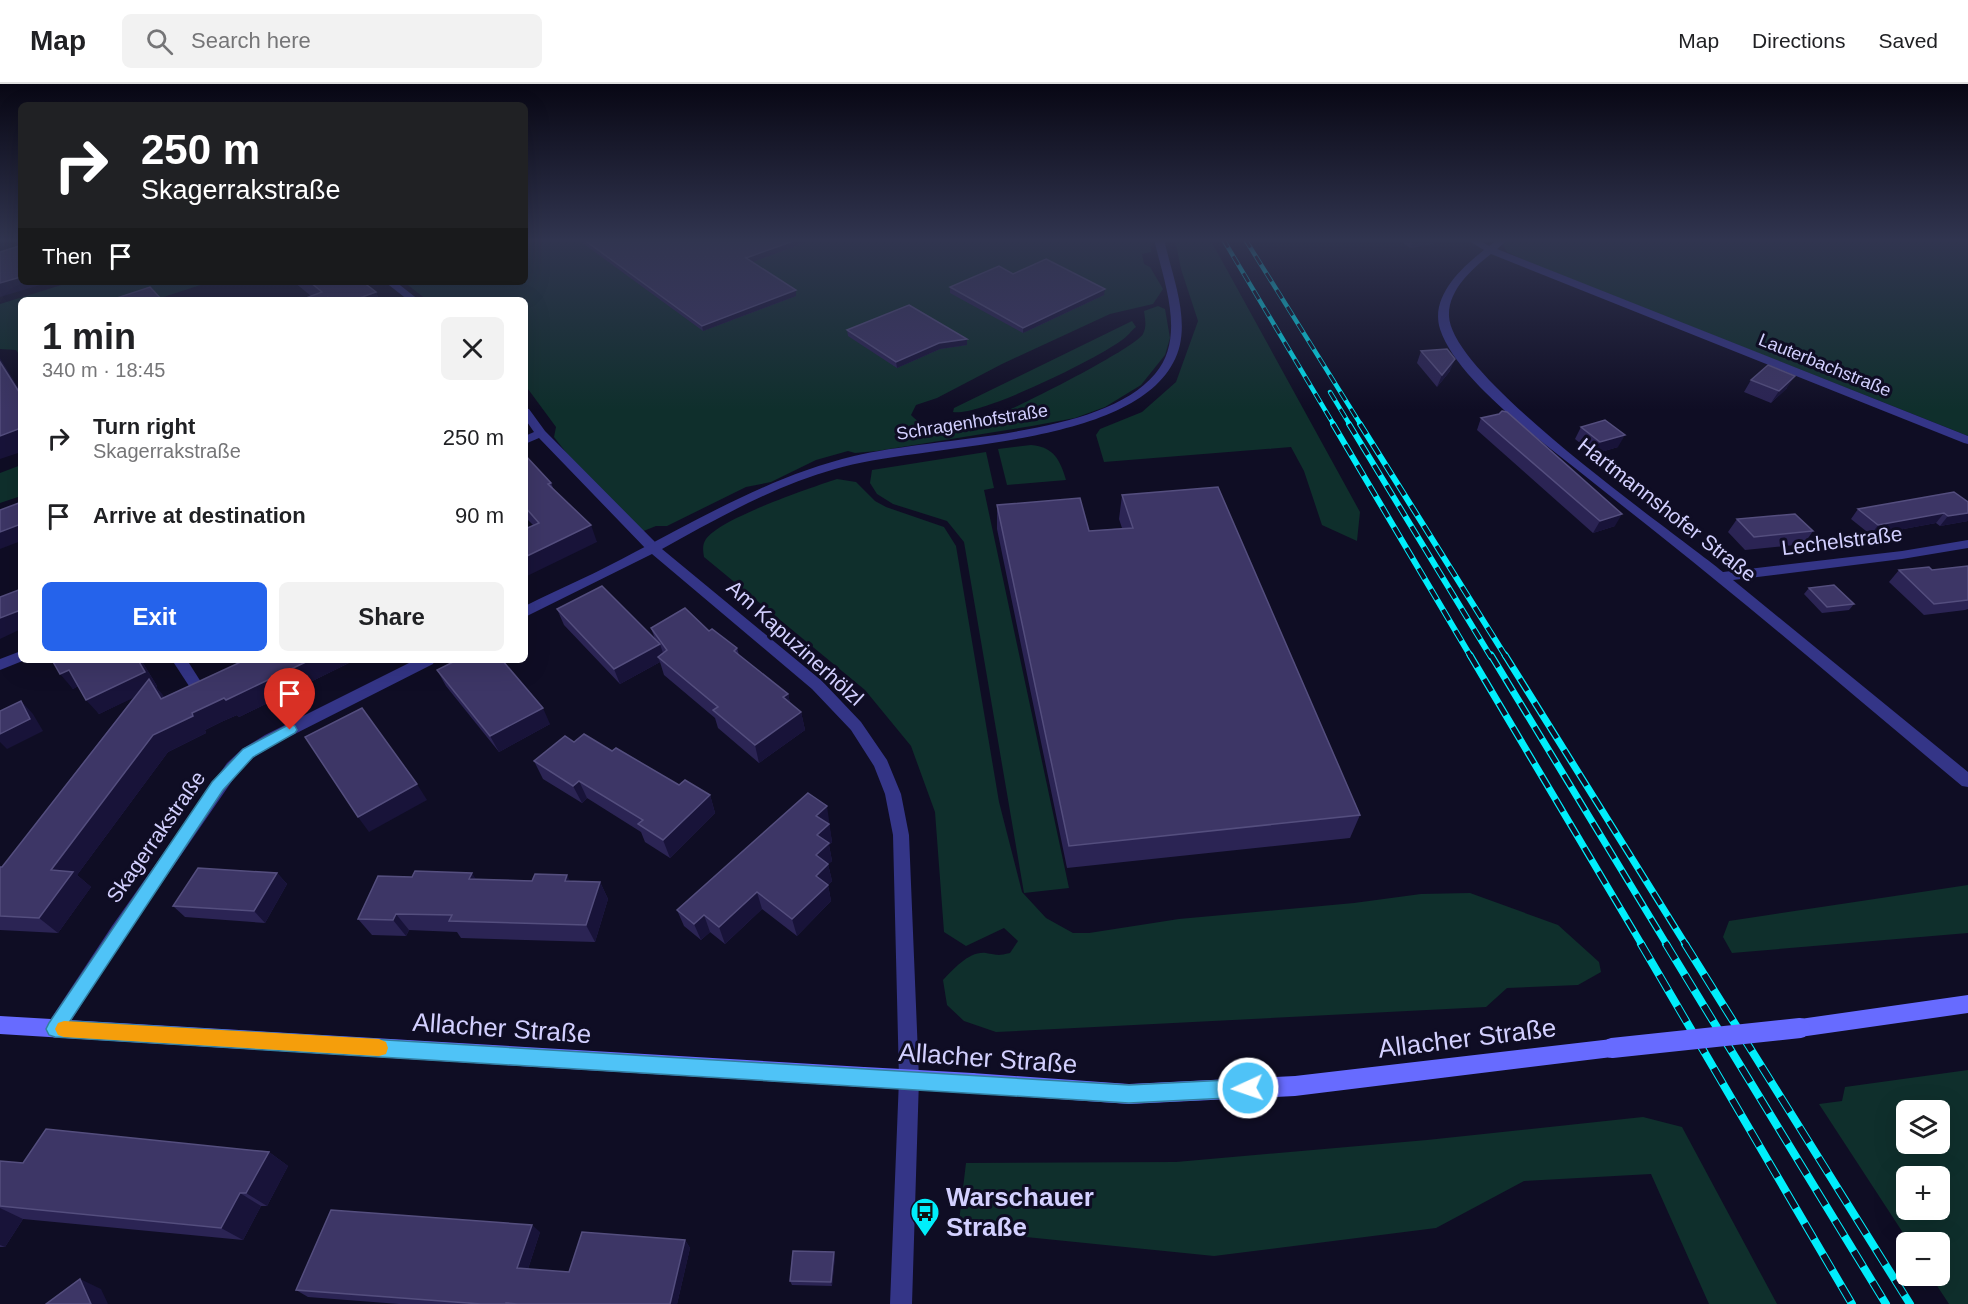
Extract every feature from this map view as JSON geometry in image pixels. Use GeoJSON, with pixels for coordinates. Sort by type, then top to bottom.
{"type":"FeatureCollection","features":[{"type":"Feature","properties":{"kind":"main road","name":"Allacher Straße"},"geometry":{"type":"LineString","coordinates":[[0,1025],[1129,1094],[1295,1086],[1612,1047],[1800,1028],[1968,1004]]}},
{"type":"Feature","properties":{"kind":"street","name":"Schragenhofstraße"},"geometry":{"type":"LineString","coordinates":[[653,548],[712,514],[773,485],[816,470],[892,452],[1070,424],[1097,416],[1141,393],[1158,379],[1170,361],[1176,342],[1178,320],[1172,296]]}},
{"type":"Feature","properties":{"kind":"street","name":"Hartmannshofer Straße"},"geometry":{"type":"LineString","coordinates":[[1448,296],[1443,307],[1445,328],[1456,348],[1478,376],[1509,407],[1583,469],[1721,577],[1968,781]]}},
{"type":"Feature","properties":{"kind":"street","name":"Lauterbachstraße"},"geometry":{"type":"LineString","coordinates":[[1606,296],[1968,440]]}},
{"type":"Feature","properties":{"kind":"street","name":"Am Kapuzinerhölzl"},"geometry":{"type":"LineString","coordinates":[[528,415],[541,433],[653,548],[817,685],[856,726],[881,764],[893,794],[901,835],[909,1079],[902,1304]]}},
{"type":"Feature","properties":{"kind":"street"},"geometry":{"type":"LineString","coordinates":[[528,439],[541,433]]}},
{"type":"Feature","properties":{"kind":"street","name":"Lechelstraße"},"geometry":{"type":"LineString","coordinates":[[1721,577],[1902,555],[1968,544]]}},
{"type":"Feature","properties":{"kind":"street"},"geometry":{"type":"LineString","coordinates":[[528,610],[653,548]]}},
{"type":"Feature","properties":{"kind":"street"},"geometry":{"type":"LineString","coordinates":[[0,665],[18,657]]}},
{"type":"Feature","properties":{"kind":"street"},"geometry":{"type":"LineString","coordinates":[[181,663],[194,682]]}},
{"type":"Feature","properties":{"kind":"street","name":"Skagerrakstraße"},"geometry":{"type":"LineString","coordinates":[[55,1029],[125,922],[233,767],[248,753],[271,739],[422,663]]}},
{"type":"Feature","properties":{"kind":"green space"},"geometry":{"type":"Polygon","coordinates":[[[26,296],[167,296],[163,297],[23,297],[26,296]]]}},
{"type":"Feature","properties":{"kind":"green space"},"geometry":{"type":"Polygon","coordinates":[[[1158,296],[1153,304],[1110,314],[1002,364],[937,398],[916,405],[911,415],[919,422],[933,425],[999,414],[1099,364],[1143,334],[1144,311],[1158,306],[1165,309],[1170,338],[1165,355],[1141,385],[1105,407],[1075,418],[1032,426],[877,451],[855,453],[848,451],[816,460],[771,482],[746,487],[667,526],[656,526],[641,532],[578,468],[554,437],[556,427],[528,389],[528,297],[423,297],[1158,296]]]}},
{"type":"Feature","properties":{"kind":"green space"},"geometry":{"type":"Polygon","coordinates":[[[1190,296],[1241,296],[1360,512],[1357,541],[1322,525],[1304,471],[1291,447],[1104,462],[1096,435],[1100,429],[1142,412],[1176,382],[1198,321],[1190,296]]]}},
{"type":"Feature","properties":{"kind":"green space"},"geometry":{"type":"Polygon","coordinates":[[[1614,296],[1968,296],[1968,436],[1614,296]]]}},
{"type":"Feature","properties":{"kind":"green space"},"geometry":{"type":"Polygon","coordinates":[[[18,298],[18,353],[16,350],[0,349],[0,304],[18,298]]]}},
{"type":"Feature","properties":{"kind":"green space"},"geometry":{"type":"Polygon","coordinates":[[[1132,321],[1136,327],[1124,339],[1065,372],[1039,385],[987,405],[967,411],[953,412],[954,408],[1132,321]]]}},
{"type":"Feature","properties":{"kind":"green space"},"geometry":{"type":"Polygon","coordinates":[[[1031,445],[1045,448],[1055,456],[1066,480],[1007,485],[998,449],[1031,445]]]}},
{"type":"Feature","properties":{"kind":"green space"},"geometry":{"type":"Polygon","coordinates":[[[986,452],[994,488],[984,490],[1069,888],[1024,893],[964,542],[947,521],[893,504],[877,494],[870,483],[872,470],[986,452]]]}},
{"type":"Feature","properties":{"kind":"green space"},"geometry":{"type":"Polygon","coordinates":[[[18,466],[18,497],[0,503],[0,473],[18,466]]]}},
{"type":"Feature","properties":{"kind":"green space"},"geometry":{"type":"Polygon","coordinates":[[[837,479],[856,482],[875,501],[886,507],[944,527],[956,546],[999,802],[1022,892],[1046,918],[1073,933],[1089,933],[1179,919],[1354,903],[1421,894],[1470,893],[1558,925],[1599,962],[1601,972],[1578,985],[1507,988],[1486,1007],[996,1032],[964,1021],[947,1005],[943,980],[968,958],[980,953],[998,955],[1010,953],[1018,941],[1004,928],[966,946],[944,932],[935,812],[911,746],[865,690],[704,557],[703,545],[706,539],[729,522],[767,504],[837,479]]]}},
{"type":"Feature","properties":{"kind":"green space"},"geometry":{"type":"Polygon","coordinates":[[[1968,885],[1968,933],[1732,953],[1723,937],[1729,921],[1968,885]]]}},
{"type":"Feature","properties":{"kind":"green space"},"geometry":{"type":"Polygon","coordinates":[[[1968,1070],[1968,1304],[1949,1304],[1937,1286],[1950,1286],[1950,1232],[1902,1232],[1819,1104],[1842,1101],[1845,1087],[1968,1070]]]}},
{"type":"Feature","properties":{"kind":"green space"},"geometry":{"type":"Polygon","coordinates":[[[1643,1117],[1682,1127],[1777,1304],[1709,1304],[1651,1174],[1524,1181],[1436,1228],[1214,1256],[958,1230],[966,1163],[1176,1162],[1427,1140],[1643,1117]]]}},
{"type":"Feature","properties":{"kind":"building"},"geometry":{"type":"Polygon","coordinates":[[[158,296],[159,297],[120,297],[158,296]]]}},
{"type":"Feature","properties":{"kind":"building"},"geometry":{"type":"Polygon","coordinates":[[[312,296],[365,296],[362,297],[309,297],[312,296]]]}},
{"type":"Feature","properties":{"kind":"building"},"geometry":{"type":"Polygon","coordinates":[[[661,296],[781,296],[702,326],[661,296]]]}},
{"type":"Feature","properties":{"kind":"building"},"geometry":{"type":"Polygon","coordinates":[[[966,296],[1090,296],[1023,328],[966,296]]]}},
{"type":"Feature","properties":{"kind":"building"},"geometry":{"type":"Polygon","coordinates":[[[909,305],[967,339],[939,343],[896,362],[847,330],[909,305]]]}},
{"type":"Feature","properties":{"kind":"building"},"geometry":{"type":"Polygon","coordinates":[[[1447,349],[1455,359],[1442,375],[1421,351],[1447,349]]]}},
{"type":"Feature","properties":{"kind":"building"},"geometry":{"type":"Polygon","coordinates":[[[0,362],[18,390],[18,429],[0,436],[0,362]]]}},
{"type":"Feature","properties":{"kind":"building"},"geometry":{"type":"Polygon","coordinates":[[[1768,365],[1795,376],[1779,391],[1751,380],[1768,365]]]}},
{"type":"Feature","properties":{"kind":"building"},"geometry":{"type":"Polygon","coordinates":[[[1502,411],[1507,412],[1622,514],[1600,521],[1481,418],[1499,414],[1502,411]]]}},
{"type":"Feature","properties":{"kind":"building"},"geometry":{"type":"Polygon","coordinates":[[[1605,420],[1625,435],[1600,442],[1581,427],[1605,420]]]}},
{"type":"Feature","properties":{"kind":"building"},"geometry":{"type":"Polygon","coordinates":[[[528,458],[551,483],[548,484],[591,525],[528,556],[528,528],[539,523],[528,510],[528,458]]]}},
{"type":"Feature","properties":{"kind":"building"},"geometry":{"type":"Polygon","coordinates":[[[1218,487],[1360,815],[1069,846],[997,505],[1080,498],[1089,531],[1133,528],[1122,495],[1218,487]]]}},
{"type":"Feature","properties":{"kind":"building"},"geometry":{"type":"Polygon","coordinates":[[[1954,492],[1968,502],[1968,513],[1948,516],[1944,513],[1878,525],[1858,509],[1954,492]]]}},
{"type":"Feature","properties":{"kind":"building"},"geometry":{"type":"Polygon","coordinates":[[[18,503],[18,525],[0,532],[0,510],[18,503]]]}},
{"type":"Feature","properties":{"kind":"building"},"geometry":{"type":"Polygon","coordinates":[[[1795,514],[1813,531],[1754,537],[1737,519],[1795,514]]]}},
{"type":"Feature","properties":{"kind":"building"},"geometry":{"type":"Polygon","coordinates":[[[1968,566],[1968,600],[1934,604],[1899,570],[1929,567],[1932,570],[1968,566]]]}},
{"type":"Feature","properties":{"kind":"building"},"geometry":{"type":"Polygon","coordinates":[[[1834,585],[1854,604],[1827,607],[1809,588],[1834,585]]]}},
{"type":"Feature","properties":{"kind":"building"},"geometry":{"type":"Polygon","coordinates":[[[602,586],[660,644],[614,669],[557,609],[602,586]]]}},
{"type":"Feature","properties":{"kind":"building"},"geometry":{"type":"Polygon","coordinates":[[[18,590],[18,611],[0,618],[0,597],[18,590]]]}},
{"type":"Feature","properties":{"kind":"building"},"geometry":{"type":"Polygon","coordinates":[[[685,608],[709,631],[712,629],[737,648],[734,651],[788,694],[783,697],[801,712],[755,745],[713,710],[718,707],[658,657],[667,650],[651,628],[685,608]]]}},
{"type":"Feature","properties":{"kind":"building"},"geometry":{"type":"Polygon","coordinates":[[[54,663],[140,663],[145,672],[86,700],[69,670],[60,674],[54,663]]]}},
{"type":"Feature","properties":{"kind":"building"},"geometry":{"type":"Polygon","coordinates":[[[239,663],[304,663],[226,700],[224,698],[192,713],[193,716],[153,735],[51,870],[73,872],[39,918],[0,916],[0,867],[149,679],[161,699],[239,663]]]}},
{"type":"Feature","properties":{"kind":"building"},"geometry":{"type":"Polygon","coordinates":[[[451,663],[505,663],[543,708],[490,736],[437,670],[451,663]]]}},
{"type":"Feature","properties":{"kind":"building"},"geometry":{"type":"Polygon","coordinates":[[[21,701],[30,719],[0,734],[0,711],[21,701]]]}},
{"type":"Feature","properties":{"kind":"building"},"geometry":{"type":"Polygon","coordinates":[[[362,708],[417,784],[358,817],[305,737],[362,708]]]}},
{"type":"Feature","properties":{"kind":"building"},"geometry":{"type":"Polygon","coordinates":[[[584,734],[612,751],[616,748],[679,785],[685,780],[710,795],[663,840],[638,824],[643,820],[579,781],[573,786],[534,761],[565,736],[574,742],[584,734]]]}},
{"type":"Feature","properties":{"kind":"building"},"geometry":{"type":"Polygon","coordinates":[[[808,793],[827,806],[816,816],[829,824],[817,835],[829,843],[816,855],[828,864],[816,876],[828,885],[792,919],[757,892],[719,927],[704,915],[694,924],[677,910],[808,793]]]}},
{"type":"Feature","properties":{"kind":"building"},"geometry":{"type":"Polygon","coordinates":[[[198,868],[277,873],[254,911],[173,906],[198,868]]]}},
{"type":"Feature","properties":{"kind":"building"},"geometry":{"type":"Polygon","coordinates":[[[415,871],[472,873],[469,879],[532,881],[535,874],[567,875],[565,881],[600,882],[586,925],[449,921],[452,915],[396,914],[393,920],[358,919],[378,876],[412,877],[415,871]]]}},
{"type":"Feature","properties":{"kind":"building"},"geometry":{"type":"Polygon","coordinates":[[[46,1129],[269,1152],[246,1193],[240,1193],[221,1228],[0,1206],[0,1161],[23,1163],[46,1129]]]}},
{"type":"Feature","properties":{"kind":"building"},"geometry":{"type":"Polygon","coordinates":[[[331,1210],[532,1225],[517,1268],[569,1272],[582,1232],[685,1240],[670,1304],[481,1304],[296,1290],[331,1210]]]}},
{"type":"Feature","properties":{"kind":"building"},"geometry":{"type":"Polygon","coordinates":[[[793,1251],[834,1252],[831,1282],[790,1281],[793,1251]]]}},
{"type":"Feature","properties":{"kind":"building"},"geometry":{"type":"Polygon","coordinates":[[[80,1279],[91,1304],[46,1304],[80,1279]]]}},
{"type":"Feature","properties":{"kind":"railway"},"geometry":{"type":"LineString","coordinates":[[1257,296],[1334,425]]}},
{"type":"Feature","properties":{"kind":"railway"},"geometry":{"type":"LineString","coordinates":[[1281,296],[1361,425]]}},
{"type":"Feature","properties":{"kind":"railway"},"geometry":{"type":"LineString","coordinates":[[1330,392],[1350,425]]}},
{"type":"Feature","properties":{"kind":"railway"},"geometry":{"type":"LineString","coordinates":[[1333,424],[1471,657]]}},
{"type":"Feature","properties":{"kind":"railway"},"geometry":{"type":"LineString","coordinates":[[1349,424],[1491,657]]}},
{"type":"Feature","properties":{"kind":"railway"},"geometry":{"type":"LineString","coordinates":[[1360,424],[1506,657]]}},
{"type":"Feature","properties":{"kind":"railway"},"geometry":{"type":"LineString","coordinates":[[1470,655],[1642,945]]}},
{"type":"Feature","properties":{"kind":"railway"},"geometry":{"type":"LineString","coordinates":[[1491,655],[1667,945]]}},
{"type":"Feature","properties":{"kind":"railway"},"geometry":{"type":"LineString","coordinates":[[1505,655],[1686,945]]}},
{"type":"Feature","properties":{"kind":"railway"},"geometry":{"type":"LineString","coordinates":[[1641,944],[1852,1304]]}},
{"type":"Feature","properties":{"kind":"railway"},"geometry":{"type":"LineString","coordinates":[[1666,944],[1886,1304]]}},
{"type":"Feature","properties":{"kind":"railway"},"geometry":{"type":"LineString","coordinates":[[1685,944],[1910,1304]]}},
{"type":"Feature","properties":{"kind":"slow traffic"},"geometry":{"type":"LineString","coordinates":[[64,1029],[379,1048]]}},
{"type":"Feature","properties":{"kind":"place","name":"Warschauer Straße"},"geometry":{"type":"Point","coordinates":[925,1238]}},
{"type":"Feature","properties":{"kind":"route"},"geometry":{"type":"LineString","coordinates":[[290,730],[248,753],[218,786],[55,1029],[1129,1094],[1248,1088]]}}]}
